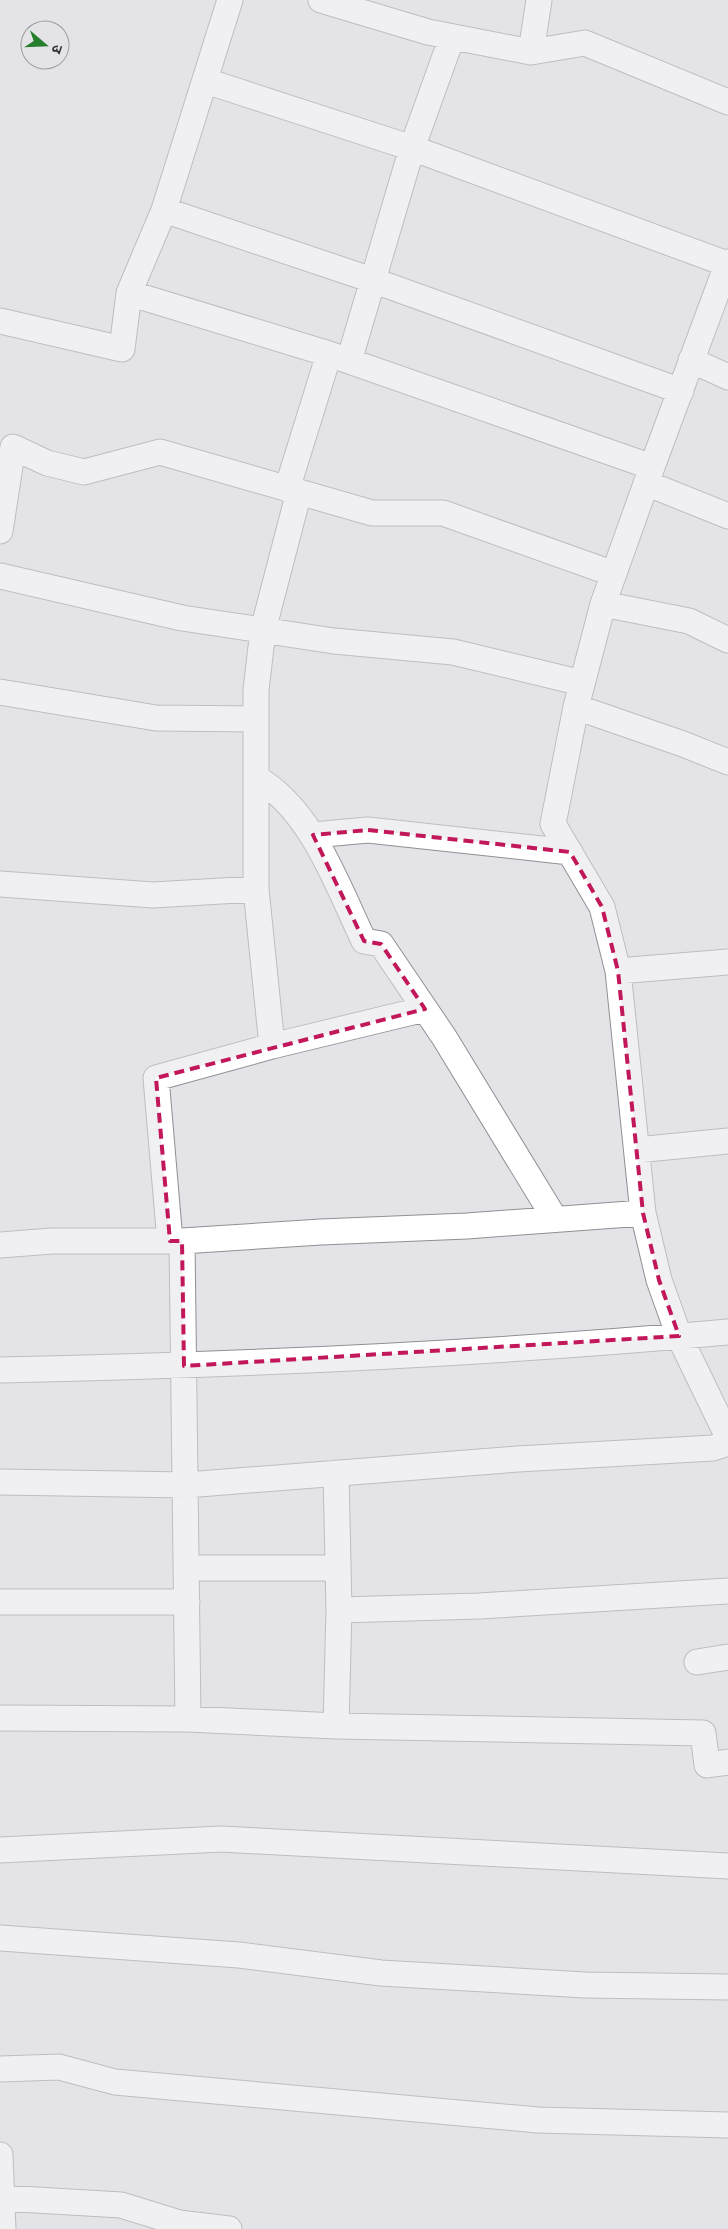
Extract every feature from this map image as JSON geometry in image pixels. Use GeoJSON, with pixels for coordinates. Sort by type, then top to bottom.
{"type":"FeatureCollection","features":[{"type":"Feature","properties":{"kind":"street"},"geometry":{"type":"LineString","coordinates":[[0,321],[122,349],[130,293],[164,210],[230,0]]}},
{"type":"Feature","properties":{"kind":"street"},"geometry":{"type":"LineString","coordinates":[[322,0],[428,32],[531,52],[585,43],[728,102]]}},
{"type":"Feature","properties":{"kind":"street"},"geometry":{"type":"LineString","coordinates":[[531,52],[539,0]]}},
{"type":"Feature","properties":{"kind":"street"},"geometry":{"type":"LineString","coordinates":[[272,1046],[256,889],[256,690],[263,630],[293,490],[339,357],[372,280],[412,148],[452,37]]}},
{"type":"Feature","properties":{"kind":"street"},"geometry":{"type":"LineString","coordinates":[[206,81],[412,148],[728,263],[720,307],[691,360],[603,604],[576,707],[553,824],[602,907],[618,971],[643,1213],[659,1280],[679,1336],[728,1437]]}},
{"type":"Feature","properties":{"kind":"street"},"geometry":{"type":"LineString","coordinates":[[164,210],[372,280],[681,391]]}},
{"type":"Feature","properties":{"kind":"street"},"geometry":{"type":"LineString","coordinates":[[130,293],[339,357],[649,475],[728,516]]}},
{"type":"Feature","properties":{"kind":"street"},"geometry":{"type":"LineString","coordinates":[[691,360],[728,377]]}},
{"type":"Feature","properties":{"kind":"street"},"geometry":{"type":"LineString","coordinates":[[0,531],[7,445],[47,462],[84,472],[160,452],[372,513],[443,513],[614,574]]}},
{"type":"Feature","properties":{"kind":"street"},"geometry":{"type":"LineString","coordinates":[[0,576],[182,618],[334,641],[453,652],[582,683]]}},
{"type":"Feature","properties":{"kind":"street"},"geometry":{"type":"LineString","coordinates":[[603,604],[689,621],[728,640]]}},
{"type":"Feature","properties":{"kind":"street"},"geometry":{"type":"LineString","coordinates":[[0,692],[156,718],[256,720]]}},
{"type":"Feature","properties":{"kind":"street"},"geometry":{"type":"LineString","coordinates":[[576,707],[683,744],[728,762]]}},
{"type":"Feature","properties":{"kind":"street"},"geometry":{"type":"LineString","coordinates":[[256,778],[271,786],[313,834],[364,941],[381,944],[425,1009],[555,1219]]}},
{"type":"Feature","properties":{"kind":"street"},"geometry":{"type":"LineString","coordinates":[[313,834],[368,830],[570,852]]}},
{"type":"Feature","properties":{"kind":"street"},"geometry":{"type":"LineString","coordinates":[[0,884],[153,895],[256,889]]}},
{"type":"Feature","properties":{"kind":"street"},"geometry":{"type":"LineString","coordinates":[[618,971],[728,962]]}},
{"type":"Feature","properties":{"kind":"street"},"geometry":{"type":"LineString","coordinates":[[188,1719],[184,1366],[176,1241],[156,1078],[272,1046],[425,1009]]}},
{"type":"Feature","properties":{"kind":"street"},"geometry":{"type":"LineString","coordinates":[[637,1150],[728,1141]]}},
{"type":"Feature","properties":{"kind":"street"},"geometry":{"type":"LineString","coordinates":[[0,1245],[52,1241],[176,1241],[643,1213]]}},
{"type":"Feature","properties":{"kind":"street"},"geometry":{"type":"LineString","coordinates":[[0,1370],[184,1366],[728,1332]]}},
{"type":"Feature","properties":{"kind":"street"},"geometry":{"type":"LineString","coordinates":[[0,1482],[186,1485],[518,1459],[712,1448],[728,1442]]}},
{"type":"Feature","properties":{"kind":"street"},"geometry":{"type":"LineString","coordinates":[[336,1473],[339,1610],[336,1726]]}},
{"type":"Feature","properties":{"kind":"street"},"geometry":{"type":"LineString","coordinates":[[187,1568],[338,1568]]}},
{"type":"Feature","properties":{"kind":"street"},"geometry":{"type":"LineString","coordinates":[[339,1610],[479,1606],[728,1591]]}},
{"type":"Feature","properties":{"kind":"street"},"geometry":{"type":"LineString","coordinates":[[0,1602],[187,1602]]}},
{"type":"Feature","properties":{"kind":"street"},"geometry":{"type":"LineString","coordinates":[[697,1662],[728,1656]]}},
{"type":"Feature","properties":{"kind":"street"},"geometry":{"type":"LineString","coordinates":[[0,1718],[188,1719],[336,1726],[703,1733],[707,1765],[728,1762]]}},
{"type":"Feature","properties":{"kind":"street"},"geometry":{"type":"LineString","coordinates":[[0,1850],[220,1839],[728,1866]]}},
{"type":"Feature","properties":{"kind":"street"},"geometry":{"type":"LineString","coordinates":[[0,1938],[239,1956],[381,1973],[585,1985],[728,1987]]}},
{"type":"Feature","properties":{"kind":"street"},"geometry":{"type":"LineString","coordinates":[[0,2069],[59,2067],[115,2082],[538,2120],[728,2125]]}},
{"type":"Feature","properties":{"kind":"street"},"geometry":{"type":"LineString","coordinates":[[0,2155],[3,2229]]}},
{"type":"Feature","properties":{"kind":"street"},"geometry":{"type":"LineString","coordinates":[[2,2198],[121,2206],[179,2223],[230,2229]]}},
{"type":"Feature","properties":{"kind":"highlighted area"},"geometry":{"type":"Polygon","coordinates":[[[368,830],[570,852],[602,907],[618,971],[643,1213],[659,1280],[679,1336],[184,1366],[182,1241],[170,1241],[156,1078],[425,1009],[381,944],[364,941],[313,835],[368,830]]]}}]}
